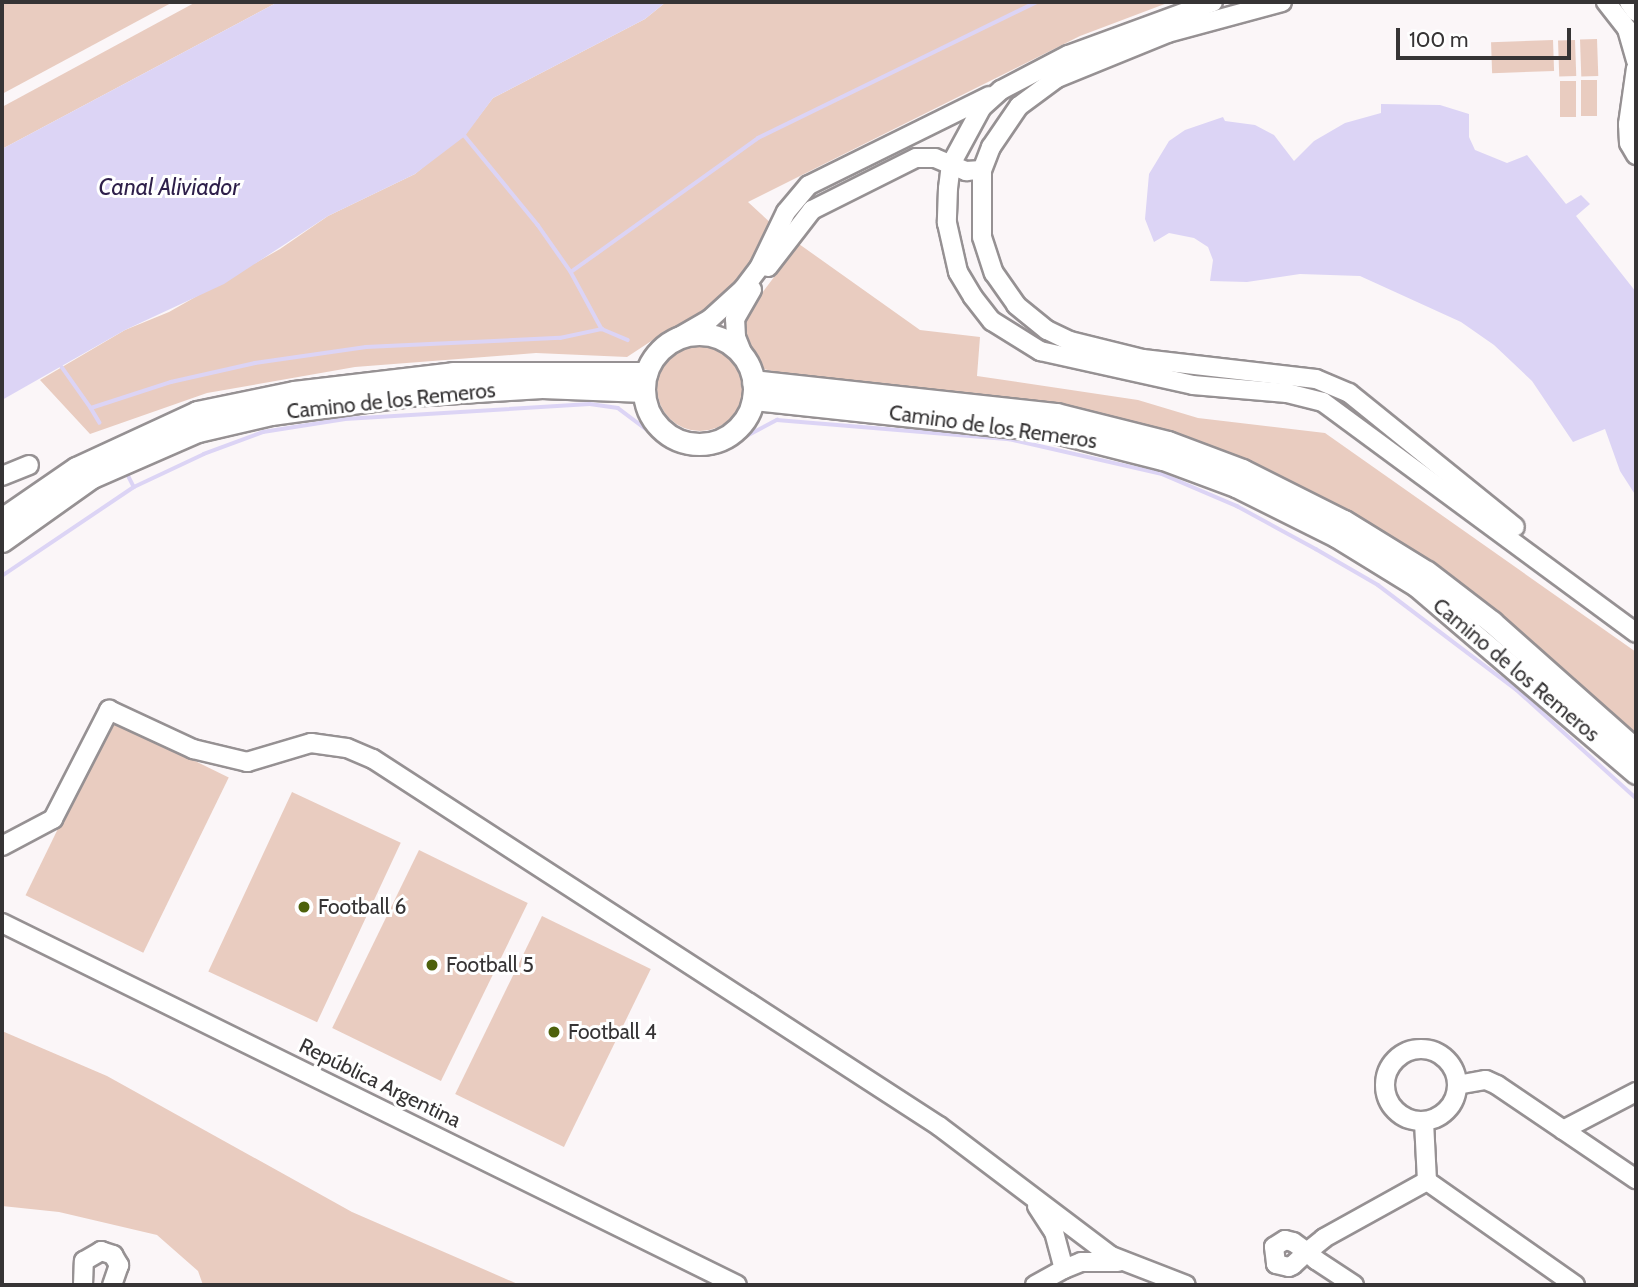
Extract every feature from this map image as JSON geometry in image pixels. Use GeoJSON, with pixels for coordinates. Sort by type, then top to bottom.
{"type":"FeatureCollection","features":[{"type":"Feature","properties":{"kind":"main road"},"geometry":{"type":"LineString","coordinates":[[713,336],[744,357],[753,390],[733,431],[699,444],[670,436],[650,415],[645,382],[654,357],[677,338],[713,336]]}},
{"type":"Feature","properties":{"kind":"main road","name":"Camino de los Remeros"},"geometry":{"type":"LineString","coordinates":[[2,519],[76,468],[197,412],[294,392],[453,373],[645,382]]}},
{"type":"Feature","properties":{"kind":"main road","name":"Camino de los Remeros"},"geometry":{"type":"LineString","coordinates":[[2,541],[92,477],[198,431],[271,414],[410,395],[645,382]]}},
{"type":"Feature","properties":{"kind":"main road","name":"Camino de los Remeros"},"geometry":{"type":"LineString","coordinates":[[753,390],[1056,414],[1168,442],[1242,470],[1344,521],[1427,572],[1492,622],[1636,750]]}},
{"type":"Feature","properties":{"kind":"main road","name":"Camino de los Remeros"},"geometry":{"type":"LineString","coordinates":[[753,390],[1052,431],[1163,459],[1236,486],[1336,536],[1417,586],[1636,773]]}},
{"type":"Feature","properties":{"kind":"street"},"geometry":{"type":"LineString","coordinates":[[677,338],[710,319],[743,289],[797,195],[973,109],[1001,90],[1106,38],[1213,2]]}},
{"type":"Feature","properties":{"kind":"street"},"geometry":{"type":"LineString","coordinates":[[1282,2],[1168,33],[1057,78],[1019,106],[1000,131],[982,170],[982,237],[998,278],[1011,298],[1047,330],[1094,349],[1194,366],[1316,379],[1349,393],[1462,488],[1636,618]]}},
{"type":"Feature","properties":{"kind":"street"},"geometry":{"type":"LineString","coordinates":[[1606,2],[1627,29],[1636,61]]}},
{"type":"Feature","properties":{"kind":"street"},"geometry":{"type":"LineString","coordinates":[[1629,2],[1636,12]]}},
{"type":"Feature","properties":{"kind":"street"},"geometry":{"type":"LineString","coordinates":[[1636,68],[1628,124],[1629,143],[1636,155]]}},
{"type":"Feature","properties":{"kind":"street"},"geometry":{"type":"LineString","coordinates":[[973,109],[990,115],[1000,131]]}},
{"type":"Feature","properties":{"kind":"street"},"geometry":{"type":"LineString","coordinates":[[973,109],[951,164],[947,223],[958,272],[990,318],[1040,351],[1193,385],[1287,393],[1323,402],[1636,633]]}},
{"type":"Feature","properties":{"kind":"street"},"geometry":{"type":"LineString","coordinates":[[744,357],[736,337],[741,305],[812,210],[916,158],[935,158],[982,170]]}},
{"type":"Feature","properties":{"kind":"street"},"geometry":{"type":"LineString","coordinates":[[971,293],[988,295],[995,290],[998,278]]}},
{"type":"Feature","properties":{"kind":"street"},"geometry":{"type":"LineString","coordinates":[[990,318],[994,303],[1011,298]]}},
{"type":"Feature","properties":{"kind":"street"},"geometry":{"type":"LineString","coordinates":[[2,476],[29,465]]}},
{"type":"Feature","properties":{"kind":"street"},"geometry":{"type":"LineString","coordinates":[[2,846],[53,818],[109,710],[193,749],[247,762],[311,743],[346,748],[373,759],[917,1111],[1024,1189],[1102,1251],[1186,1285]]}},
{"type":"Feature","properties":{"kind":"street","name":"República Argentina"},"geometry":{"type":"LineString","coordinates":[[2,923],[737,1285]]}},
{"type":"Feature","properties":{"kind":"street"},"geometry":{"type":"LineString","coordinates":[[1412,1049],[1434,1051],[1450,1064],[1457,1085],[1451,1105],[1424,1121],[1403,1116],[1388,1101],[1385,1080],[1394,1060],[1412,1049]]}},
{"type":"Feature","properties":{"kind":"street"},"geometry":{"type":"LineString","coordinates":[[1457,1085],[1486,1080],[1636,1179]]}},
{"type":"Feature","properties":{"kind":"street"},"geometry":{"type":"LineString","coordinates":[[1563,1130],[1636,1092]]}},
{"type":"Feature","properties":{"kind":"street"},"geometry":{"type":"LineString","coordinates":[[1424,1121],[1427,1181]]}},
{"type":"Feature","properties":{"kind":"street"},"geometry":{"type":"LineString","coordinates":[[1354,1285],[1307,1252],[1427,1181]]}},
{"type":"Feature","properties":{"kind":"street"},"geometry":{"type":"LineString","coordinates":[[1427,1181],[1575,1285]]}},
{"type":"Feature","properties":{"kind":"street"},"geometry":{"type":"LineString","coordinates":[[1024,1189],[1054,1232],[1064,1269]]}},
{"type":"Feature","properties":{"kind":"street"},"geometry":{"type":"LineString","coordinates":[[83,1285],[84,1261],[101,1251],[113,1255],[119,1265],[112,1285]]}},
{"type":"Feature","properties":{"kind":"street"},"geometry":{"type":"LineString","coordinates":[[1035,1285],[1064,1269],[1094,1261],[1125,1261]]}},
{"type":"Feature","properties":{"kind":"shaded area"},"geometry":{"type":"Polygon","coordinates":[[[2,2],[173,2],[2,94],[2,2]]]}},
{"type":"Feature","properties":{"kind":"shaded area"},"geometry":{"type":"Polygon","coordinates":[[[196,2],[278,2],[2,149],[2,107],[196,2]]]}},
{"type":"Feature","properties":{"kind":"shaded area"},"geometry":{"type":"Polygon","coordinates":[[[666,2],[1170,2],[1080,36],[748,202],[773,225],[753,266],[704,317],[668,330],[627,357],[536,353],[355,367],[207,393],[90,434],[40,380],[125,330],[169,312],[280,249],[328,216],[415,174],[470,128],[493,98],[645,19],[666,2]]]}},
{"type":"Feature","properties":{"kind":"shaded area"},"geometry":{"type":"Polygon","coordinates":[[[1597,39],[1598,76],[1581,77],[1580,40],[1597,39]]]}},
{"type":"Feature","properties":{"kind":"shaded area"},"geometry":{"type":"Polygon","coordinates":[[[1553,40],[1554,71],[1492,73],[1491,42],[1553,40]]]}},
{"type":"Feature","properties":{"kind":"shaded area"},"geometry":{"type":"Polygon","coordinates":[[[1575,40],[1576,76],[1559,77],[1558,41],[1575,40]]]}},
{"type":"Feature","properties":{"kind":"shaded area"},"geometry":{"type":"Polygon","coordinates":[[[1581,80],[1597,80],[1597,116],[1581,116],[1581,80]]]}},
{"type":"Feature","properties":{"kind":"shaded area"},"geometry":{"type":"Polygon","coordinates":[[[1560,81],[1576,81],[1576,117],[1560,117],[1560,81]]]}},
{"type":"Feature","properties":{"kind":"shaded area"},"geometry":{"type":"Polygon","coordinates":[[[799,244],[920,330],[980,337],[977,376],[1138,400],[1198,418],[1325,433],[1636,652],[1636,736],[1500,620],[1272,475],[763,369],[743,328],[747,313],[799,244]]]}},
{"type":"Feature","properties":{"kind":"shaded area"},"geometry":{"type":"Polygon","coordinates":[[[700,345],[724,352],[736,364],[743,388],[736,412],[724,424],[700,431],[676,424],[664,412],[657,388],[664,364],[676,352],[700,345]]]}},
{"type":"Feature","properties":{"kind":"shaded area"},"geometry":{"type":"Polygon","coordinates":[[[111,720],[229,777],[143,953],[26,895],[111,720]]]}},
{"type":"Feature","properties":{"kind":"shaded area","name":"Football 6"},"geometry":{"type":"Polygon","coordinates":[[[292,792],[401,843],[317,1022],[208,971],[292,792]]]}},
{"type":"Feature","properties":{"kind":"shaded area","name":"Football 5"},"geometry":{"type":"Polygon","coordinates":[[[419,850],[528,903],[441,1081],[332,1028],[419,850]]]}},
{"type":"Feature","properties":{"kind":"shaded area","name":"Football 4"},"geometry":{"type":"Polygon","coordinates":[[[542,916],[651,969],[564,1147],[455,1094],[542,916]]]}},
{"type":"Feature","properties":{"kind":"shaded area"},"geometry":{"type":"Polygon","coordinates":[[[2,1031],[107,1076],[352,1212],[520,1285],[203,1285],[198,1271],[157,1235],[59,1212],[2,1206],[2,1031]]]}},
{"type":"Feature","properties":{"kind":"water","name":"Canal Aliviador"},"geometry":{"type":"Polygon","coordinates":[[[278,2],[666,2],[645,19],[493,98],[465,136],[415,174],[328,216],[224,284],[125,330],[2,400],[2,149],[278,2]]]}},
{"type":"Feature","properties":{"kind":"water"},"geometry":{"type":"Polygon","coordinates":[[[1381,104],[1440,105],[1469,114],[1469,137],[1475,150],[1507,163],[1527,155],[1566,204],[1581,195],[1590,204],[1576,216],[1636,292],[1636,496],[1620,471],[1605,429],[1573,442],[1532,381],[1494,345],[1461,322],[1360,276],[1300,274],[1247,282],[1210,281],[1213,260],[1208,247],[1194,238],[1169,233],[1154,242],[1145,219],[1149,174],[1169,141],[1185,130],[1223,117],[1225,121],[1255,125],[1274,135],[1294,161],[1314,141],[1345,123],[1381,113],[1381,104]]]}},
{"type":"Feature","properties":{"kind":"waterway"},"geometry":{"type":"LineString","coordinates":[[571,272],[758,138],[1037,2]]}},
{"type":"Feature","properties":{"kind":"waterway"},"geometry":{"type":"LineString","coordinates":[[465,136],[538,225],[571,272],[602,329]]}},
{"type":"Feature","properties":{"kind":"waterway"},"geometry":{"type":"LineString","coordinates":[[62,367],[91,408],[171,382],[255,363],[366,347],[560,338],[602,329],[628,340]]}},
{"type":"Feature","properties":{"kind":"waterway"},"geometry":{"type":"LineString","coordinates":[[2,576],[134,487],[204,454],[263,432],[345,419],[590,404],[618,408],[666,444],[699,453],[726,447],[777,420],[1009,439],[1162,474],[1237,506],[1316,549],[1378,585],[1517,690],[1636,798]]}},
{"type":"Feature","properties":{"kind":"waterway"},"geometry":{"type":"LineString","coordinates":[[91,408],[100,423]]}},
{"type":"Feature","properties":{"kind":"waterway"},"geometry":{"type":"LineString","coordinates":[[126,471],[134,487]]}},
{"type":"Feature","properties":{"kind":"place","name":"Football 6"},"geometry":{"type":"Point","coordinates":[304,907]}},
{"type":"Feature","properties":{"kind":"place","name":"Football 5"},"geometry":{"type":"Point","coordinates":[432,965]}},
{"type":"Feature","properties":{"kind":"place","name":"Football 4"},"geometry":{"type":"Point","coordinates":[554,1032]}}]}
